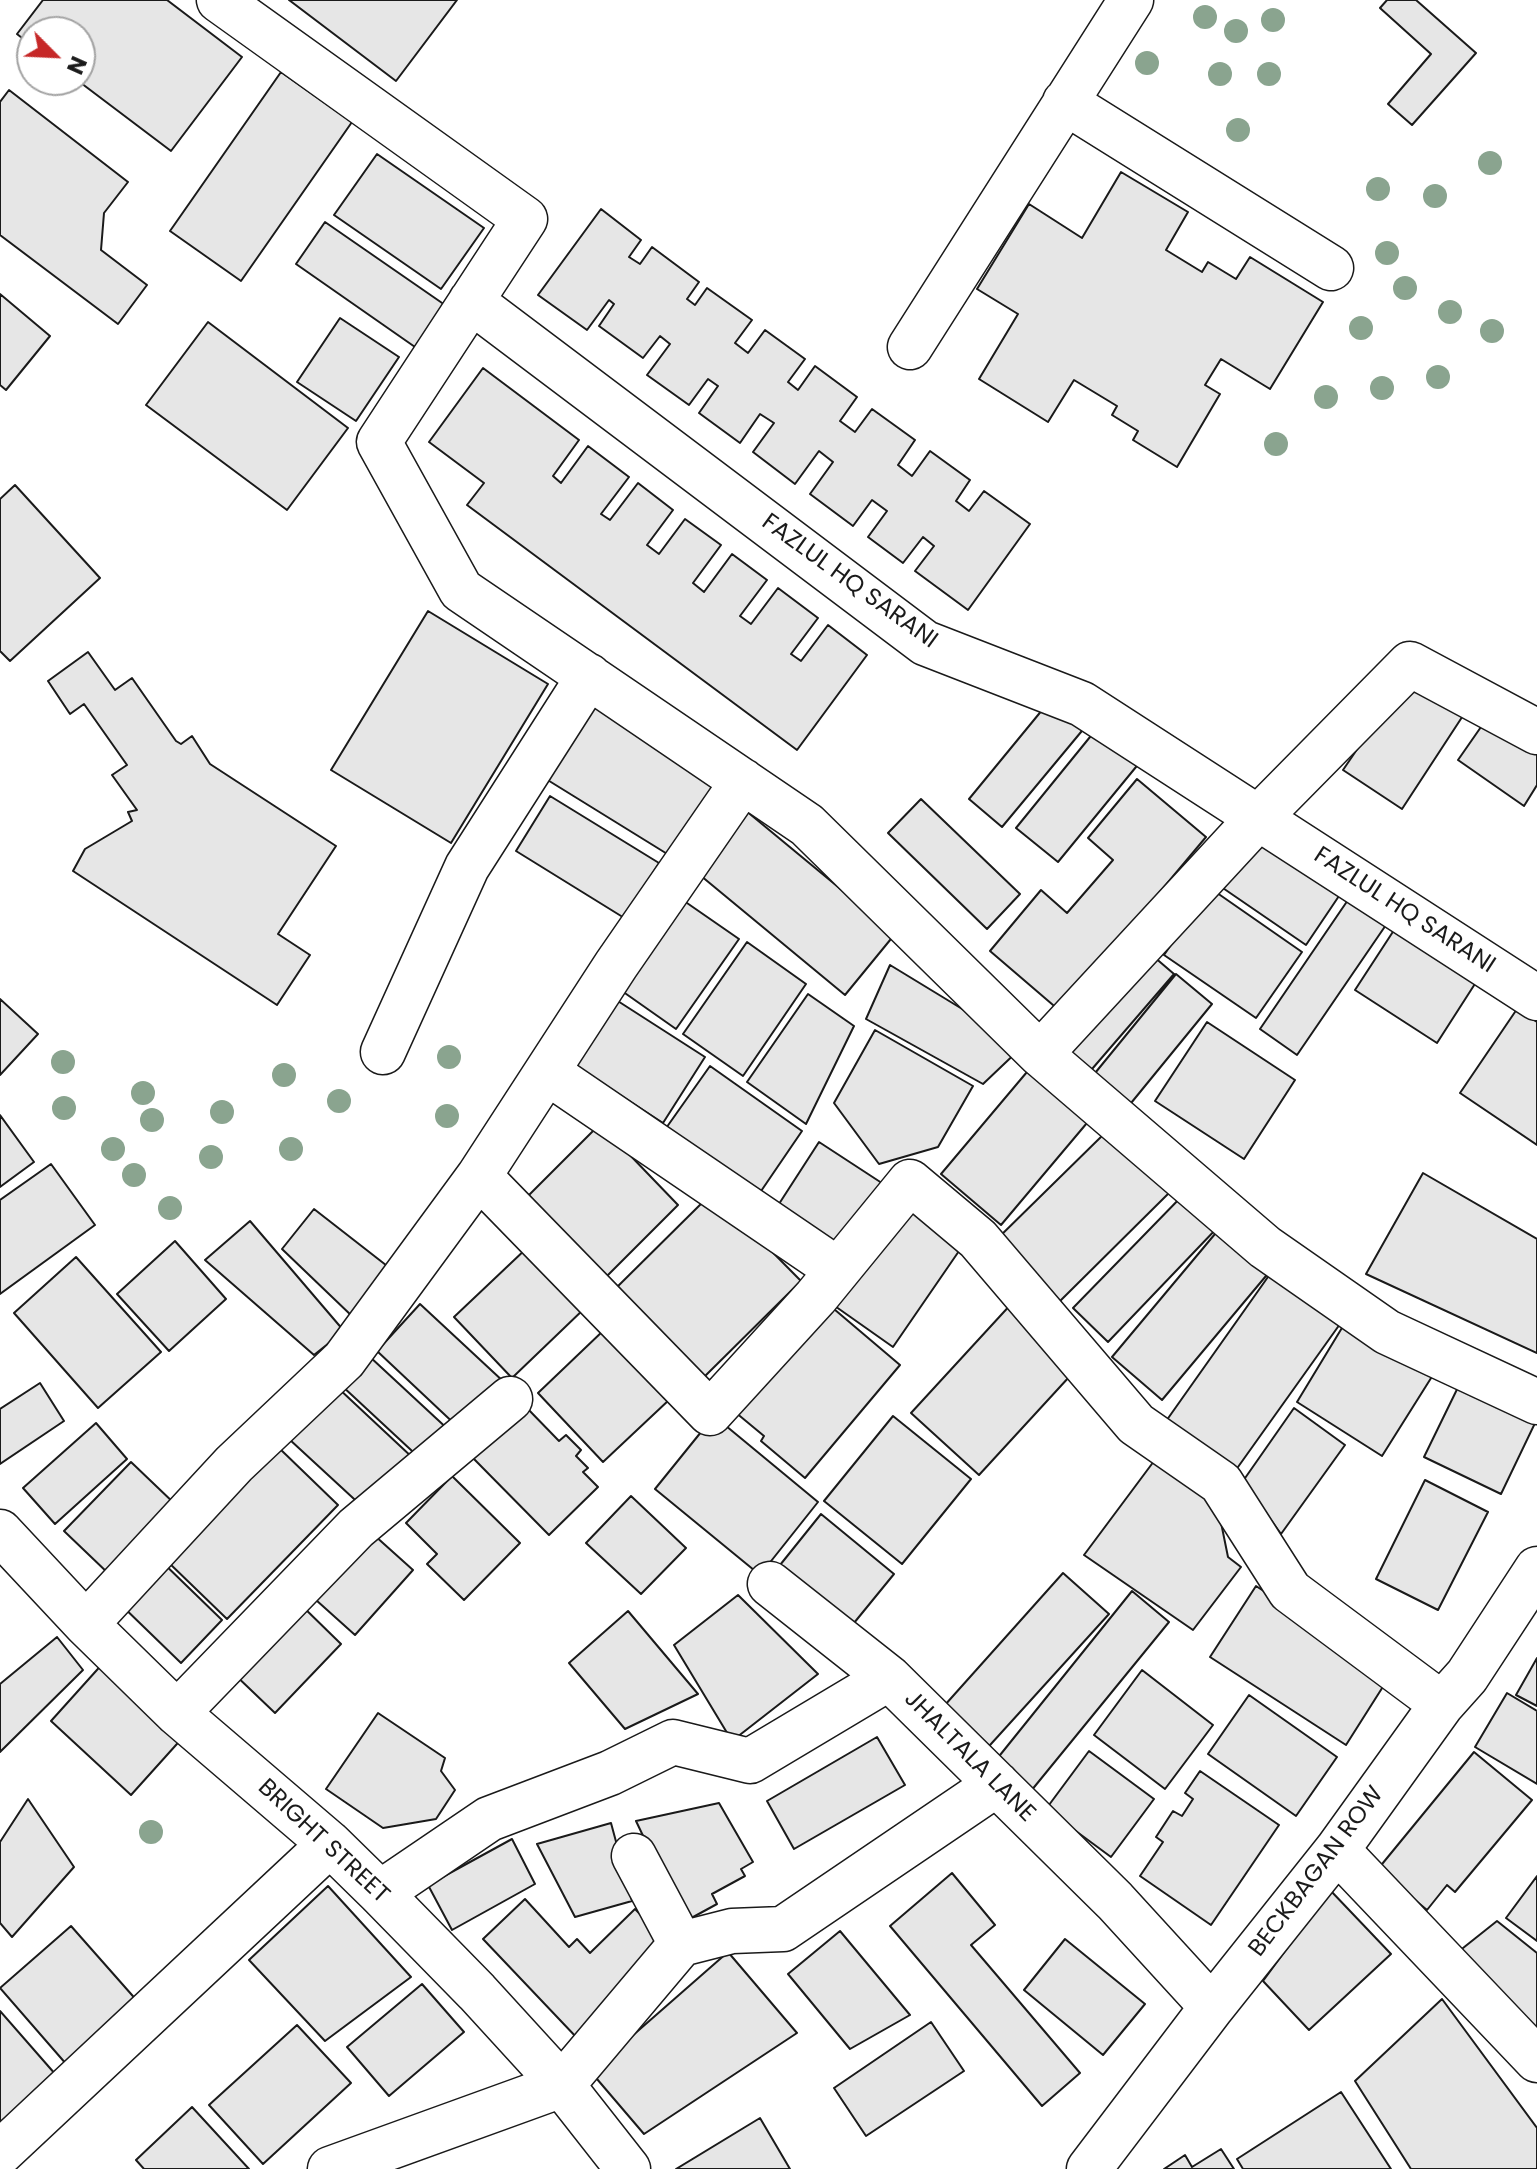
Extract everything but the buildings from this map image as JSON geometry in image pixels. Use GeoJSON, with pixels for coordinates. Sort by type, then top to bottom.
{"type":"FeatureCollection","features":[{"type":"Feature","properties":{"kind":"street"},"geometry":{"type":"LineString","coordinates":[[219,0],[525,219],[379,442],[461,590],[807,825],[1040,1054],[1277,1256],[1387,1332],[1537,1402]]}},
{"type":"Feature","properties":{"kind":"street"},"geometry":{"type":"LineString","coordinates":[[910,347],[1131,0]]}},
{"type":"Feature","properties":{"kind":"street"},"geometry":{"type":"LineString","coordinates":[[1065,102],[1331,268]]}},
{"type":"Feature","properties":{"kind":"street","name":"FAZLUL HQ SARANI"},"geometry":{"type":"LineString","coordinates":[[471,301],[925,643],[1082,704],[1260,816],[1537,998]]}},
{"type":"Feature","properties":{"kind":"street"},"geometry":{"type":"LineString","coordinates":[[1040,1054],[1260,816],[1410,664],[1537,732]]}},
{"type":"Feature","properties":{"kind":"street"},"geometry":{"type":"LineString","coordinates":[[383,1052],[467,867],[589,676]]}},
{"type":"Feature","properties":{"kind":"street"},"geometry":{"type":"LineString","coordinates":[[86,1624],[234,1464],[344,1360],[479,1176],[616,965],[743,781]]}},
{"type":"Feature","properties":{"kind":"street"},"geometry":{"type":"LineString","coordinates":[[547,1072],[838,1270]]}},
{"type":"Feature","properties":{"kind":"street"},"geometry":{"type":"LineString","coordinates":[[479,1176],[710,1413],[816,1297],[910,1182],[978,1239],[1136,1424],[1221,1483],[1290,1591],[1442,1704]]}},
{"type":"Feature","properties":{"kind":"street"},"geometry":{"type":"LineString","coordinates":[[177,1713],[356,1528],[510,1399]]}},
{"type":"Feature","properties":{"kind":"street","name":"BRIGHT STREET"},"geometry":{"type":"LineString","coordinates":[[0,1532],[86,1624],[177,1713],[330,1844],[380,1893],[562,2085],[628,2169]]}},
{"type":"Feature","properties":{"kind":"street","name":"BECKBAGAN ROW"},"geometry":{"type":"LineString","coordinates":[[1089,2169],[1337,1850],[1442,1704],[1467,1676],[1537,1569]]}},
{"type":"Feature","properties":{"kind":"street"},"geometry":{"type":"LineString","coordinates":[[770,1584],[889,1678]]}},
{"type":"Feature","properties":{"kind":"street","name":"JHALTALA LANE"},"geometry":{"type":"LineString","coordinates":[[380,1893],[489,1819],[610,1773],[673,1742],[750,1761],[889,1678],[1115,1901],[1212,2007]]}},
{"type":"Feature","properties":{"kind":"street"},"geometry":{"type":"LineString","coordinates":[[330,2169],[562,2085],[681,1944],[732,1931],[783,1929],[997,1784]]}},
{"type":"Feature","properties":{"kind":"street"},"geometry":{"type":"LineString","coordinates":[[0,2153],[330,1844]]}},
{"type":"Feature","properties":{"kind":"street"},"geometry":{"type":"LineString","coordinates":[[1337,1850],[1537,2060]]}},
{"type":"Feature","properties":{"kind":"street"},"geometry":{"type":"LineString","coordinates":[[634,1856],[681,1944]]}}]}
